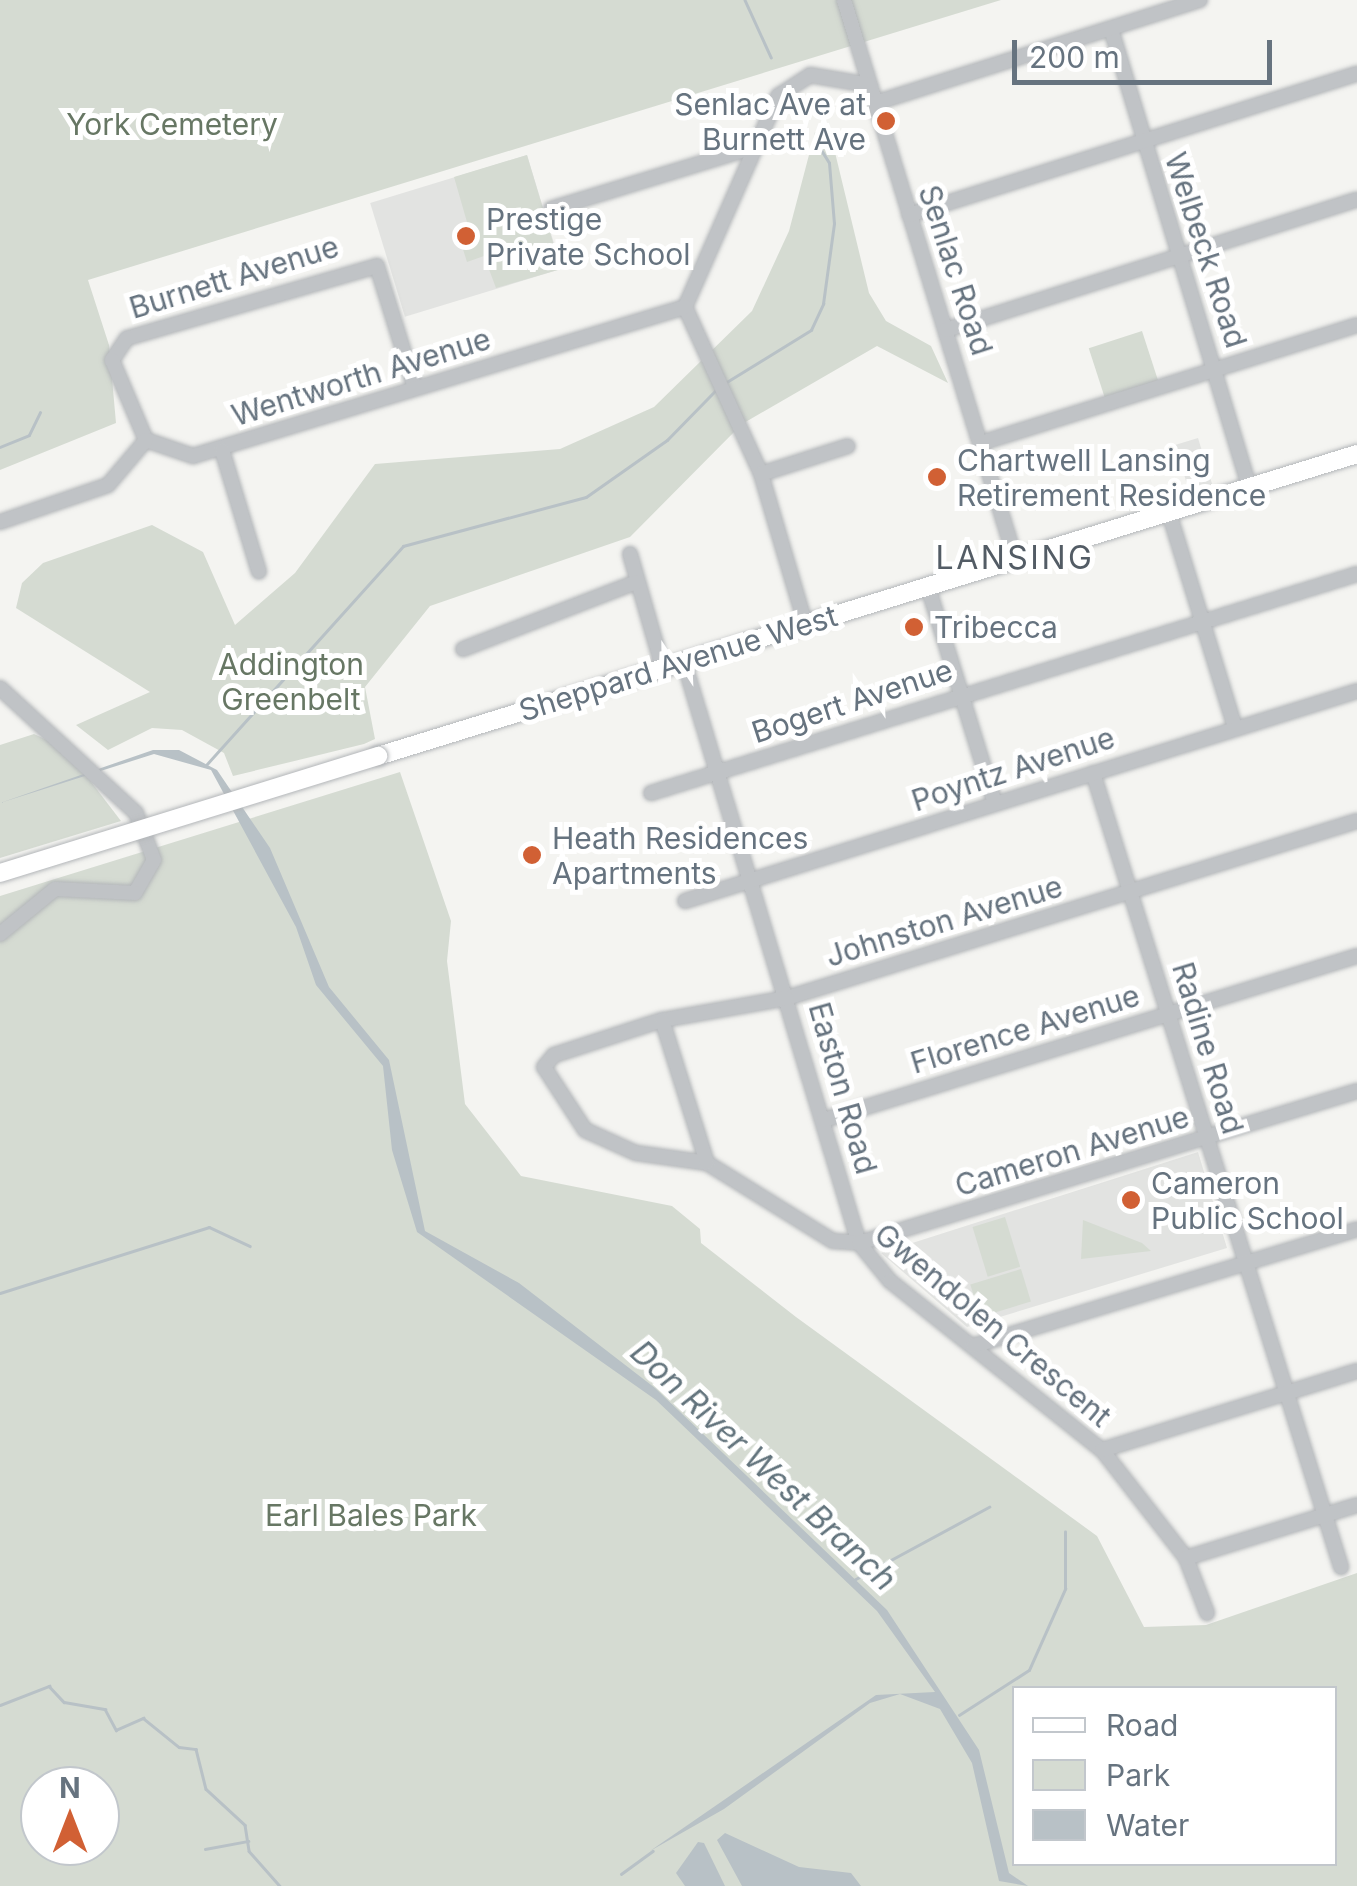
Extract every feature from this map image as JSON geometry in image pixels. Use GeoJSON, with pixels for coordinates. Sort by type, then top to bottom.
{"type":"FeatureCollection","features":[{"type":"Feature","properties":{"kind":"main road","name":"Sheppard Avenue West"},"geometry":{"type":"LineString","coordinates":[[0,873],[1357,454]]}},
{"type":"Feature","properties":{"kind":"street","name":"Senlac Road"},"geometry":{"type":"LineString","coordinates":[[844,0],[1015,558]]}},
{"type":"Feature","properties":{"kind":"street"},"geometry":{"type":"LineString","coordinates":[[876,103],[1200,0]]}},
{"type":"Feature","properties":{"kind":"street","name":"Welbeck Road"},"geometry":{"type":"LineString","coordinates":[[1111,30],[1249,487]]}},
{"type":"Feature","properties":{"kind":"street"},"geometry":{"type":"LineString","coordinates":[[909,215],[1144,145],[1357,74]]}},
{"type":"Feature","properties":{"kind":"street"},"geometry":{"type":"LineString","coordinates":[[806,623],[761,474],[685,307],[757,146],[791,82],[832,75],[869,85]]}},
{"type":"Feature","properties":{"kind":"street"},"geometry":{"type":"LineString","coordinates":[[551,209],[757,146]]}},
{"type":"Feature","properties":{"kind":"street"},"geometry":{"type":"LineString","coordinates":[[946,330],[1357,200]]}},
{"type":"Feature","properties":{"kind":"street","name":"Burnett Avenue"},"geometry":{"type":"LineString","coordinates":[[146,440],[128,415],[113,352],[126,338],[377,266],[415,388]]}},
{"type":"Feature","properties":{"kind":"street","name":"Wentworth Avenue"},"geometry":{"type":"LineString","coordinates":[[146,440],[194,456],[222,450],[685,307]]}},
{"type":"Feature","properties":{"kind":"street"},"geometry":{"type":"LineString","coordinates":[[981,444],[1357,325]]}},
{"type":"Feature","properties":{"kind":"street"},"geometry":{"type":"LineString","coordinates":[[0,522],[108,485],[146,440]]}},
{"type":"Feature","properties":{"kind":"street"},"geometry":{"type":"LineString","coordinates":[[761,474],[848,446]]}},
{"type":"Feature","properties":{"kind":"street"},"geometry":{"type":"LineString","coordinates":[[222,450],[260,572]]}},
{"type":"Feature","properties":{"kind":"street"},"geometry":{"type":"LineString","coordinates":[[1169,513],[1235,727]]}},
{"type":"Feature","properties":{"kind":"street"},"geometry":{"type":"LineString","coordinates":[[630,554],[663,668]]}},
{"type":"Feature","properties":{"kind":"street","name":"Bogert Avenue"},"geometry":{"type":"LineString","coordinates":[[651,793],[1357,574]]}},
{"type":"Feature","properties":{"kind":"street"},"geometry":{"type":"LineString","coordinates":[[463,648],[637,582]]}},
{"type":"Feature","properties":{"kind":"street"},"geometry":{"type":"LineString","coordinates":[[928,587],[996,804]]}},
{"type":"Feature","properties":{"kind":"street","name":"Easton Road"},"geometry":{"type":"LineString","coordinates":[[684,662],[859,1243]]}},
{"type":"Feature","properties":{"kind":"street"},"geometry":{"type":"LineString","coordinates":[[0,688],[107,782],[152,842],[151,875],[126,897],[55,889],[0,934]]}},
{"type":"Feature","properties":{"kind":"street","name":"Poyntz Avenue"},"geometry":{"type":"LineString","coordinates":[[685,901],[1357,692]]}},
{"type":"Feature","properties":{"kind":"street","name":"Radine Road"},"geometry":{"type":"LineString","coordinates":[[1094,773],[1341,1567]]}},
{"type":"Feature","properties":{"kind":"street","name":"Johnston Avenue"},"geometry":{"type":"LineString","coordinates":[[546,1058],[662,1020],[787,998],[1357,822]]}},
{"type":"Feature","properties":{"kind":"street","name":"Florence Avenue"},"geometry":{"type":"LineString","coordinates":[[824,1120],[1357,956]]}},
{"type":"Feature","properties":{"kind":"street"},"geometry":{"type":"LineString","coordinates":[[662,1020],[707,1163]]}},
{"type":"Feature","properties":{"kind":"street","name":"Gwendolen Crescent"},"geometry":{"type":"LineString","coordinates":[[546,1058],[585,1130],[636,1153],[707,1163],[833,1241],[859,1243],[890,1281],[1102,1450],[1186,1558],[1207,1614]]}},
{"type":"Feature","properties":{"kind":"street","name":"Cameron Avenue"},"geometry":{"type":"LineString","coordinates":[[859,1243],[1357,1091]]}},
{"type":"Feature","properties":{"kind":"street"},"geometry":{"type":"LineString","coordinates":[[973,1346],[1357,1228]]}},
{"type":"Feature","properties":{"kind":"street"},"geometry":{"type":"LineString","coordinates":[[1102,1450],[1357,1371]]}},
{"type":"Feature","properties":{"kind":"street"},"geometry":{"type":"LineString","coordinates":[[1186,1558],[1357,1506]]}},
{"type":"Feature","properties":{"kind":"shaded area","name":"Prestige Private School"},"geometry":{"type":"Polygon","coordinates":[[[527,155],[562,269],[405,317],[370,203],[527,155]]]}},
{"type":"Feature","properties":{"kind":"shaded area"},"geometry":{"type":"Polygon","coordinates":[[[1198,438],[1212,485],[1189,492],[1175,445],[1198,438]]]}},
{"type":"Feature","properties":{"kind":"shaded area","name":"Cameron Public School"},"geometry":{"type":"Polygon","coordinates":[[[1198,1152],[1227,1248],[967,1327],[881,1253],[1198,1152]]]}},
{"type":"Feature","properties":{"kind":"green space","name":"York Cemetery"},"geometry":{"type":"Polygon","coordinates":[[[0,0],[1001,0],[88,280],[109,345],[116,423],[0,470],[0,0]]]}},
{"type":"Feature","properties":{"kind":"green space","name":"Addington Greenbelt"},"geometry":{"type":"Polygon","coordinates":[[[815,132],[832,140],[869,293],[886,321],[931,346],[948,383],[877,346],[742,424],[630,537],[430,606],[365,687],[375,739],[364,744],[233,776],[224,753],[182,730],[152,728],[108,750],[76,725],[150,692],[16,608],[22,583],[43,563],[152,525],[203,552],[235,625],[295,573],[375,464],[560,449],[654,407],[752,311],[789,231],[815,132]]]}},
{"type":"Feature","properties":{"kind":"green space"},"geometry":{"type":"Polygon","coordinates":[[[527,155],[561,269],[496,288],[484,256],[467,262],[461,243],[471,236],[454,177],[527,155]]]}},
{"type":"Feature","properties":{"kind":"green space"},"geometry":{"type":"Polygon","coordinates":[[[1142,331],[1158,380],[1105,398],[1089,348],[1142,331]]]}},
{"type":"Feature","properties":{"kind":"green space"},"geometry":{"type":"Polygon","coordinates":[[[34,734],[66,749],[121,821],[0,858],[0,745],[34,734]]]}},
{"type":"Feature","properties":{"kind":"green space","name":"Earl Bales Park"},"geometry":{"type":"Polygon","coordinates":[[[400,772],[451,921],[447,961],[465,1104],[521,1176],[672,1206],[700,1229],[701,1243],[796,1317],[1097,1536],[1144,1627],[1206,1625],[1357,1573],[1357,1886],[0,1886],[0,896],[400,772]]]}},
{"type":"Feature","properties":{"kind":"green space"},"geometry":{"type":"Polygon","coordinates":[[[1005,1217],[1020,1267],[988,1277],[972,1227],[1005,1217]]]}},
{"type":"Feature","properties":{"kind":"green space"},"geometry":{"type":"Polygon","coordinates":[[[1083,1220],[1142,1243],[1151,1251],[1081,1259],[1083,1220]]]}},
{"type":"Feature","properties":{"kind":"green space"},"geometry":{"type":"Polygon","coordinates":[[[1021,1269],[1031,1302],[980,1317],[970,1284],[1021,1269]]]}},
{"type":"Feature","properties":{"kind":"water"},"geometry":{"type":"Polygon","coordinates":[[[153,750],[179,750],[217,770],[270,848],[329,987],[389,1060],[425,1231],[519,1283],[655,1388],[887,1610],[979,1750],[1009,1873],[1028,1886],[999,1881],[972,1763],[940,1709],[900,1694],[870,1703],[724,1809],[650,1851],[876,1695],[935,1692],[877,1611],[656,1400],[417,1232],[392,1150],[383,1066],[316,985],[296,927],[211,770],[154,754],[0,803],[153,750]]]}},
{"type":"Feature","properties":{"kind":"water"},"geometry":{"type":"Polygon","coordinates":[[[725,1833],[799,1867],[851,1873],[861,1886],[742,1886],[717,1840],[725,1833]]]}},
{"type":"Feature","properties":{"kind":"water"},"geometry":{"type":"Polygon","coordinates":[[[698,1842],[704,1843],[725,1886],[685,1886],[676,1873],[698,1842]]]}},
{"type":"Feature","properties":{"kind":"waterway"},"geometry":{"type":"LineString","coordinates":[[745,0],[771,57]]}},
{"type":"Feature","properties":{"kind":"waterway"},"geometry":{"type":"LineString","coordinates":[[725,383],[811,330],[823,304],[834,224],[829,163],[817,144]]}},
{"type":"Feature","properties":{"kind":"waterway"},"geometry":{"type":"LineString","coordinates":[[207,764],[403,546],[586,497],[667,440],[715,391]]}},
{"type":"Feature","properties":{"kind":"waterway"},"geometry":{"type":"LineString","coordinates":[[0,447],[29,435],[40,412]]}},
{"type":"Feature","properties":{"kind":"waterway"},"geometry":{"type":"LineString","coordinates":[[0,1293],[209,1227],[250,1246]]}},
{"type":"Feature","properties":{"kind":"waterway","name":"Don River West Branch"},"geometry":{"type":"LineString","coordinates":[[852,1581],[989,1507]]}},
{"type":"Feature","properties":{"kind":"waterway"},"geometry":{"type":"LineString","coordinates":[[959,1715],[1029,1670],[1065,1589],[1065,1532]]}},
{"type":"Feature","properties":{"kind":"waterway"},"geometry":{"type":"LineString","coordinates":[[0,1705],[49,1686],[64,1702],[105,1709],[116,1730],[143,1718],[179,1747],[196,1749],[206,1789],[245,1825],[249,1851],[280,1886]]}},
{"type":"Feature","properties":{"kind":"waterway"},"geometry":{"type":"LineString","coordinates":[[205,1849],[248,1841]]}},
{"type":"Feature","properties":{"kind":"waterway"},"geometry":{"type":"LineString","coordinates":[[621,1874],[653,1851]]}},
{"type":"Feature","properties":{"kind":"place","name":"Senlac Ave at Burnett Ave"},"geometry":{"type":"Point","coordinates":[886,121]}},
{"type":"Feature","properties":{"kind":"place","name":"Prestige Private School"},"geometry":{"type":"Point","coordinates":[466,236]}},
{"type":"Feature","properties":{"kind":"place","name":"Chartwell Lansing Retirement Residence"},"geometry":{"type":"Point","coordinates":[937,477]}},
{"type":"Feature","properties":{"kind":"place","name":"Tribecca"},"geometry":{"type":"Point","coordinates":[914,627]}},
{"type":"Feature","properties":{"kind":"place","name":"Heath Residences Apartments"},"geometry":{"type":"Point","coordinates":[532,855]}},
{"type":"Feature","properties":{"kind":"place","name":"Cameron Public School"},"geometry":{"type":"Point","coordinates":[1131,1200]}},
{"type":"Feature","properties":{"kind":"district","name":"LANSING"},"geometry":{"type":"Point","coordinates":[1015,558]}}]}
